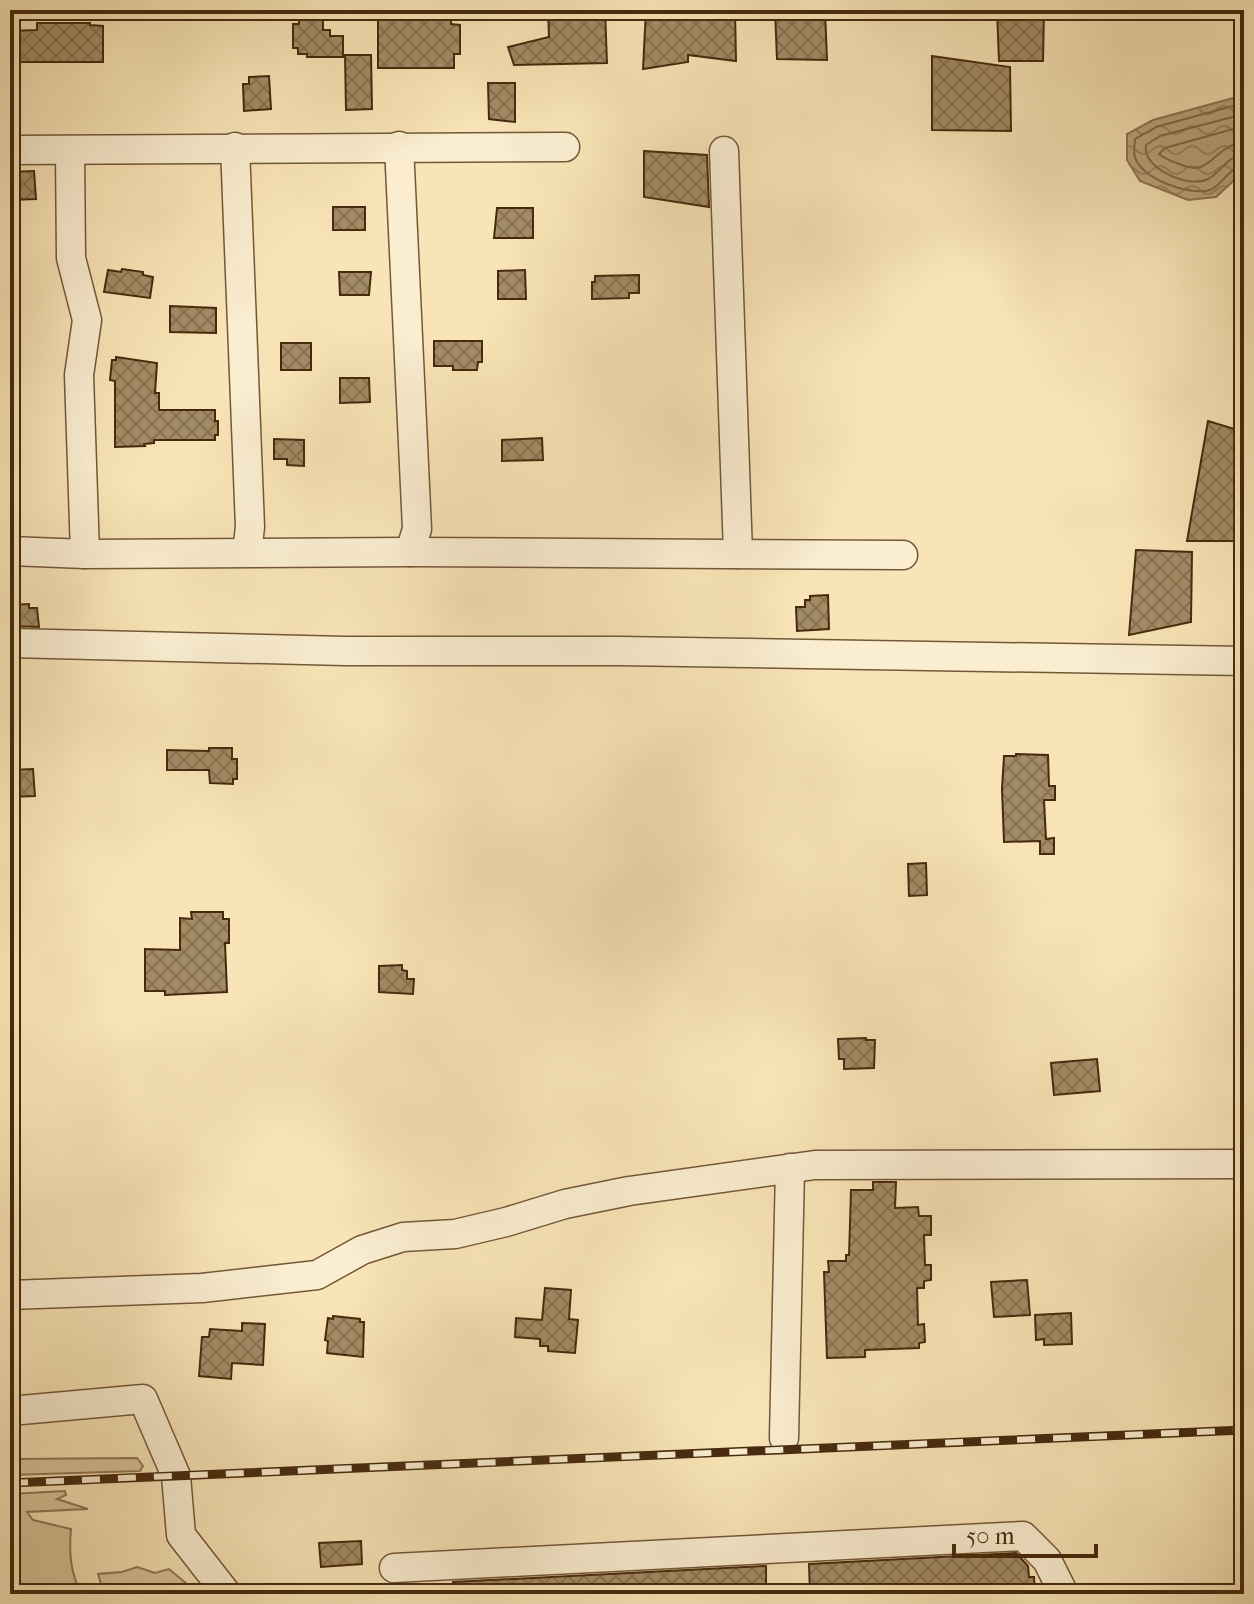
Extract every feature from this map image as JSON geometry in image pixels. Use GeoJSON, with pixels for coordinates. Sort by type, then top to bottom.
{"type":"FeatureCollection","features":[{"type":"Feature","properties":{"kind":"street"},"geometry":{"type":"LineString","coordinates":[[399,146],[417,529],[410,552]]}},
{"type":"Feature","properties":{"kind":"street"},"geometry":{"type":"LineString","coordinates":[[235,147],[250,527],[247,552]]}},
{"type":"Feature","properties":{"kind":"street"},"geometry":{"type":"LineString","coordinates":[[10,150],[565,147]]}},
{"type":"Feature","properties":{"kind":"street"},"geometry":{"type":"LineString","coordinates":[[70,151],[71,258],[87,320],[79,375],[85,554]]}},
{"type":"Feature","properties":{"kind":"street"},"geometry":{"type":"LineString","coordinates":[[724,151],[738,554]]}},
{"type":"Feature","properties":{"kind":"street"},"geometry":{"type":"LineString","coordinates":[[10,551],[85,554],[903,555]]}},
{"type":"Feature","properties":{"kind":"street"},"geometry":{"type":"LineString","coordinates":[[10,643],[345,651],[620,651],[1244,661]]}},
{"type":"Feature","properties":{"kind":"street"},"geometry":{"type":"LineString","coordinates":[[10,1295],[202,1288],[317,1275],[362,1250],[403,1237],[455,1234],[578,1201],[629,1191],[815,1165],[1244,1164]]}},
{"type":"Feature","properties":{"kind":"street"},"geometry":{"type":"LineString","coordinates":[[784,1438],[790,1168]]}},
{"type":"Feature","properties":{"kind":"street"},"geometry":{"type":"LineString","coordinates":[[10,1411],[143,1399],[176,1476],[181,1535],[227,1594]]}},
{"type":"Feature","properties":{"kind":"street"},"geometry":{"type":"LineString","coordinates":[[394,1568],[1023,1536],[1047,1560],[1064,1594]]}},
{"type":"Feature","properties":{"kind":"shaded area"},"geometry":{"type":"Polygon","coordinates":[[[137,1458],[143,1466],[140,1471],[10,1475],[10,1459],[137,1458]]]}},
{"type":"Feature","properties":{"kind":"shaded area"},"geometry":{"type":"Polygon","coordinates":[[[65,1491],[66,1495],[57,1499],[88,1509],[27,1512],[33,1520],[71,1529],[71,1563],[82,1594],[10,1594],[10,1494],[65,1491]]]}},
{"type":"Feature","properties":{"kind":"shaded area"},"geometry":{"type":"Polygon","coordinates":[[[137,1567],[155,1573],[169,1569],[187,1584],[188,1594],[104,1594],[98,1574],[137,1567]]]}},
{"type":"Feature","properties":{"kind":"water"},"geometry":{"type":"Polygon","coordinates":[[[1244,95],[1244,171],[1216,197],[1188,200],[1140,181],[1127,160],[1127,134],[1153,120],[1244,95]]]}},
{"type":"Feature","properties":{"kind":"building"},"geometry":{"type":"Polygon","coordinates":[[[548,10],[605,10],[607,63],[514,65],[508,47],[549,37],[548,10]]]}},
{"type":"Feature","properties":{"kind":"building"},"geometry":{"type":"Polygon","coordinates":[[[646,10],[735,10],[736,61],[688,55],[688,62],[643,69],[646,10]]]}},
{"type":"Feature","properties":{"kind":"building"},"geometry":{"type":"Polygon","coordinates":[[[775,10],[825,10],[827,60],[777,59],[775,10]]]}},
{"type":"Feature","properties":{"kind":"building"},"geometry":{"type":"Polygon","coordinates":[[[997,10],[1044,10],[1043,61],[999,61],[997,10]]]}},
{"type":"Feature","properties":{"kind":"building"},"geometry":{"type":"Polygon","coordinates":[[[389,17],[451,17],[451,24],[460,25],[460,54],[454,54],[454,68],[378,68],[378,20],[389,20],[389,17]]]}},
{"type":"Feature","properties":{"kind":"building"},"geometry":{"type":"Polygon","coordinates":[[[299,18],[323,20],[323,30],[330,30],[330,36],[343,36],[343,57],[298,54],[298,48],[293,48],[293,24],[299,24],[299,18]]]}},
{"type":"Feature","properties":{"kind":"building"},"geometry":{"type":"Polygon","coordinates":[[[37,23],[90,23],[103,26],[103,62],[10,62],[10,31],[37,30],[37,23]]]}},
{"type":"Feature","properties":{"kind":"building"},"geometry":{"type":"Polygon","coordinates":[[[345,55],[371,55],[372,109],[346,110],[345,55]]]}},
{"type":"Feature","properties":{"kind":"building"},"geometry":{"type":"Polygon","coordinates":[[[932,56],[1010,67],[1011,131],[932,130],[932,56]]]}},
{"type":"Feature","properties":{"kind":"building"},"geometry":{"type":"Polygon","coordinates":[[[269,76],[271,109],[244,111],[243,84],[249,84],[249,77],[269,76]]]}},
{"type":"Feature","properties":{"kind":"building"},"geometry":{"type":"Polygon","coordinates":[[[488,83],[515,83],[515,122],[489,119],[488,83]]]}},
{"type":"Feature","properties":{"kind":"building"},"geometry":{"type":"Polygon","coordinates":[[[644,151],[707,155],[709,207],[644,197],[644,151]]]}},
{"type":"Feature","properties":{"kind":"building"},"geometry":{"type":"Polygon","coordinates":[[[34,171],[36,199],[10,200],[10,172],[34,171]]]}},
{"type":"Feature","properties":{"kind":"building"},"geometry":{"type":"Polygon","coordinates":[[[333,207],[365,207],[365,230],[333,230],[333,207]]]}},
{"type":"Feature","properties":{"kind":"building"},"geometry":{"type":"Polygon","coordinates":[[[497,208],[533,208],[533,238],[494,238],[497,208]]]}},
{"type":"Feature","properties":{"kind":"building"},"geometry":{"type":"Polygon","coordinates":[[[122,269],[153,277],[150,298],[104,292],[108,270],[121,272],[122,269]]]}},
{"type":"Feature","properties":{"kind":"building"},"geometry":{"type":"Polygon","coordinates":[[[525,270],[526,299],[498,299],[498,271],[525,270]]]}},
{"type":"Feature","properties":{"kind":"building"},"geometry":{"type":"Polygon","coordinates":[[[339,272],[371,272],[369,295],[340,295],[339,272]]]}},
{"type":"Feature","properties":{"kind":"building"},"geometry":{"type":"Polygon","coordinates":[[[639,275],[639,293],[629,293],[629,298],[592,299],[595,276],[639,275]]]}},
{"type":"Feature","properties":{"kind":"building"},"geometry":{"type":"Polygon","coordinates":[[[170,306],[216,308],[216,333],[170,332],[170,306]]]}},
{"type":"Feature","properties":{"kind":"building"},"geometry":{"type":"Polygon","coordinates":[[[434,341],[482,341],[482,362],[478,362],[477,370],[434,366],[434,341]]]}},
{"type":"Feature","properties":{"kind":"building"},"geometry":{"type":"Polygon","coordinates":[[[281,343],[311,343],[311,370],[281,370],[281,343]]]}},
{"type":"Feature","properties":{"kind":"building"},"geometry":{"type":"Polygon","coordinates":[[[116,357],[157,363],[155,393],[159,393],[159,410],[215,410],[218,435],[215,435],[215,440],[154,440],[154,443],[145,446],[115,447],[115,381],[110,380],[112,360],[116,357]]]}},
{"type":"Feature","properties":{"kind":"building"},"geometry":{"type":"Polygon","coordinates":[[[340,378],[369,378],[370,402],[340,403],[340,378]]]}},
{"type":"Feature","properties":{"kind":"building"},"geometry":{"type":"Polygon","coordinates":[[[1208,421],[1244,432],[1244,541],[1187,541],[1208,421]]]}},
{"type":"Feature","properties":{"kind":"building"},"geometry":{"type":"Polygon","coordinates":[[[542,438],[543,460],[502,461],[502,440],[542,438]]]}},
{"type":"Feature","properties":{"kind":"building"},"geometry":{"type":"Polygon","coordinates":[[[274,439],[304,440],[304,466],[287,465],[287,459],[274,459],[274,439]]]}},
{"type":"Feature","properties":{"kind":"building"},"geometry":{"type":"Polygon","coordinates":[[[1136,550],[1192,552],[1191,622],[1129,635],[1136,550]]]}},
{"type":"Feature","properties":{"kind":"building"},"geometry":{"type":"Polygon","coordinates":[[[828,595],[829,629],[797,631],[796,607],[805,607],[805,600],[810,600],[810,596],[828,595]]]}},
{"type":"Feature","properties":{"kind":"building"},"geometry":{"type":"Polygon","coordinates":[[[29,604],[29,608],[37,608],[39,627],[10,626],[10,605],[29,604]]]}},
{"type":"Feature","properties":{"kind":"building"},"geometry":{"type":"Polygon","coordinates":[[[209,748],[232,748],[232,759],[237,759],[237,779],[233,779],[233,784],[210,783],[209,770],[167,770],[167,750],[209,751],[209,748]]]}},
{"type":"Feature","properties":{"kind":"building"},"geometry":{"type":"Polygon","coordinates":[[[1048,755],[1049,786],[1055,786],[1055,800],[1044,800],[1046,839],[1054,838],[1054,854],[1040,854],[1040,841],[1004,842],[1004,756],[1048,755]]]}},
{"type":"Feature","properties":{"kind":"building"},"geometry":{"type":"Polygon","coordinates":[[[33,769],[35,796],[10,797],[10,770],[33,769]]]}},
{"type":"Feature","properties":{"kind":"building"},"geometry":{"type":"Polygon","coordinates":[[[926,863],[927,895],[909,896],[908,864],[926,863]]]}},
{"type":"Feature","properties":{"kind":"building"},"geometry":{"type":"Polygon","coordinates":[[[191,912],[223,912],[223,919],[229,919],[229,943],[225,943],[227,992],[165,995],[165,991],[145,991],[145,949],[180,950],[180,918],[192,919],[191,912]]]}},
{"type":"Feature","properties":{"kind":"building"},"geometry":{"type":"Polygon","coordinates":[[[402,965],[402,970],[407,971],[407,979],[414,979],[413,994],[379,992],[379,966],[402,965]]]}},
{"type":"Feature","properties":{"kind":"building"},"geometry":{"type":"Polygon","coordinates":[[[838,1039],[875,1040],[874,1068],[844,1069],[844,1059],[839,1059],[838,1039]]]}},
{"type":"Feature","properties":{"kind":"building"},"geometry":{"type":"Polygon","coordinates":[[[1097,1059],[1100,1091],[1054,1095],[1051,1063],[1097,1059]]]}},
{"type":"Feature","properties":{"kind":"building"},"geometry":{"type":"Polygon","coordinates":[[[873,1182],[896,1182],[895,1208],[918,1207],[919,1216],[931,1216],[931,1235],[924,1235],[925,1265],[931,1265],[931,1280],[924,1281],[924,1288],[917,1288],[918,1325],[924,1324],[925,1342],[919,1343],[919,1348],[865,1350],[865,1357],[827,1358],[824,1272],[829,1272],[828,1261],[846,1261],[846,1255],[849,1255],[851,1190],[873,1190],[873,1182]]]}},
{"type":"Feature","properties":{"kind":"building"},"geometry":{"type":"Polygon","coordinates":[[[1027,1280],[1030,1315],[994,1317],[991,1282],[1027,1280]]]}},
{"type":"Feature","properties":{"kind":"building"},"geometry":{"type":"Polygon","coordinates":[[[545,1288],[571,1290],[569,1319],[578,1320],[575,1353],[548,1351],[548,1346],[540,1346],[540,1339],[515,1337],[516,1318],[542,1320],[545,1288]]]}},
{"type":"Feature","properties":{"kind":"building"},"geometry":{"type":"Polygon","coordinates":[[[1071,1313],[1072,1344],[1044,1345],[1044,1339],[1036,1340],[1035,1315],[1071,1313]]]}},
{"type":"Feature","properties":{"kind":"building"},"geometry":{"type":"Polygon","coordinates":[[[333,1316],[364,1322],[363,1357],[327,1353],[328,1318],[333,1319],[333,1316]]]}},
{"type":"Feature","properties":{"kind":"building"},"geometry":{"type":"Polygon","coordinates":[[[242,1323],[265,1324],[263,1365],[232,1363],[231,1379],[199,1376],[202,1337],[209,1337],[210,1329],[242,1331],[242,1323]]]}},
{"type":"Feature","properties":{"kind":"building"},"geometry":{"type":"Polygon","coordinates":[[[361,1541],[362,1564],[321,1567],[319,1543],[361,1541]]]}},
{"type":"Feature","properties":{"kind":"building"},"geometry":{"type":"Polygon","coordinates":[[[1016,1553],[1028,1566],[1029,1577],[1034,1577],[1035,1594],[810,1594],[809,1564],[1016,1553]]]}},
{"type":"Feature","properties":{"kind":"building"},"geometry":{"type":"Polygon","coordinates":[[[766,1566],[766,1594],[454,1594],[453,1582],[766,1566]]]}},
{"type":"Feature","properties":{"kind":"railway"},"geometry":{"type":"LineString","coordinates":[[10,1483],[1244,1430]]}}]}
